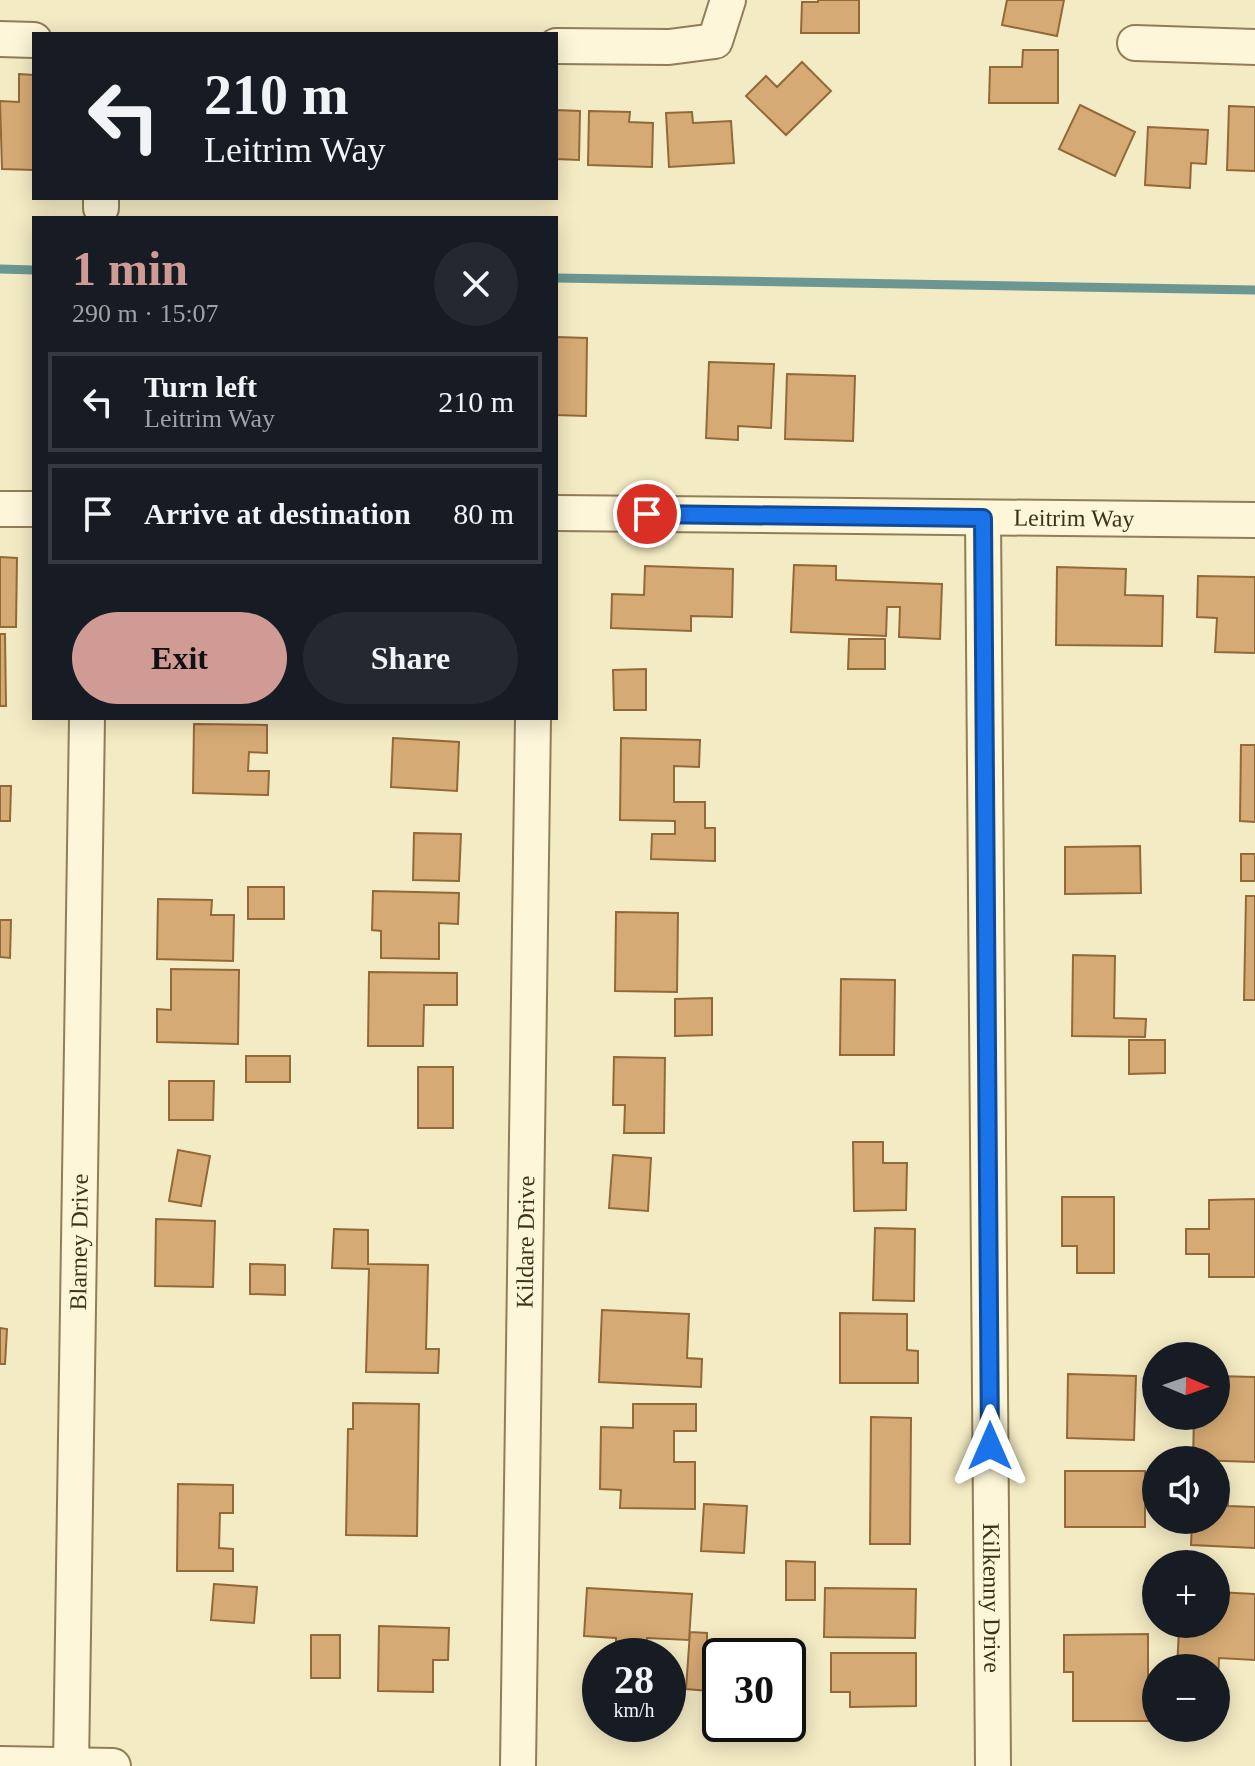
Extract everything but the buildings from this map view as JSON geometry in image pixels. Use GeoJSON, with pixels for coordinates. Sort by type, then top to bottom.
{"type":"FeatureCollection","features":[{"type":"Feature","properties":{"kind":"street"},"geometry":{"type":"LineString","coordinates":[[558,46],[684,45],[715,41],[728,0]]}},
{"type":"Feature","properties":{"kind":"street"},"geometry":{"type":"LineString","coordinates":[[0,39],[32,40]]}},
{"type":"Feature","properties":{"kind":"street"},"geometry":{"type":"LineString","coordinates":[[1135,43],[1255,47]]}},
{"type":"Feature","properties":{"kind":"street"},"geometry":{"type":"LineString","coordinates":[[0,509],[32,509]]}},
{"type":"Feature","properties":{"kind":"street","name":"Leitrim Way"},"geometry":{"type":"LineString","coordinates":[[558,513],[1255,520]]}},
{"type":"Feature","properties":{"kind":"street","name":"Kilkenny Drive"},"geometry":{"type":"LineString","coordinates":[[983,518],[993,1766]]}},
{"type":"Feature","properties":{"kind":"street","name":"Blarney Drive"},"geometry":{"type":"LineString","coordinates":[[71,1766],[87,720]]}},
{"type":"Feature","properties":{"kind":"street","name":"Kildare Drive"},"geometry":{"type":"LineString","coordinates":[[518,1766],[533,720]]}},
{"type":"Feature","properties":{"kind":"street"},"geometry":{"type":"LineString","coordinates":[[0,1764],[113,1766]]}},
{"type":"Feature","properties":{"kind":"waterway"},"geometry":{"type":"LineString","coordinates":[[0,269],[32,270]]}},
{"type":"Feature","properties":{"kind":"waterway"},"geometry":{"type":"LineString","coordinates":[[558,278],[1255,290]]}},
{"type":"Feature","properties":{"kind":"route"},"geometry":{"type":"LineString","coordinates":[[647,514],[983,518],[990,1446]]}}]}
